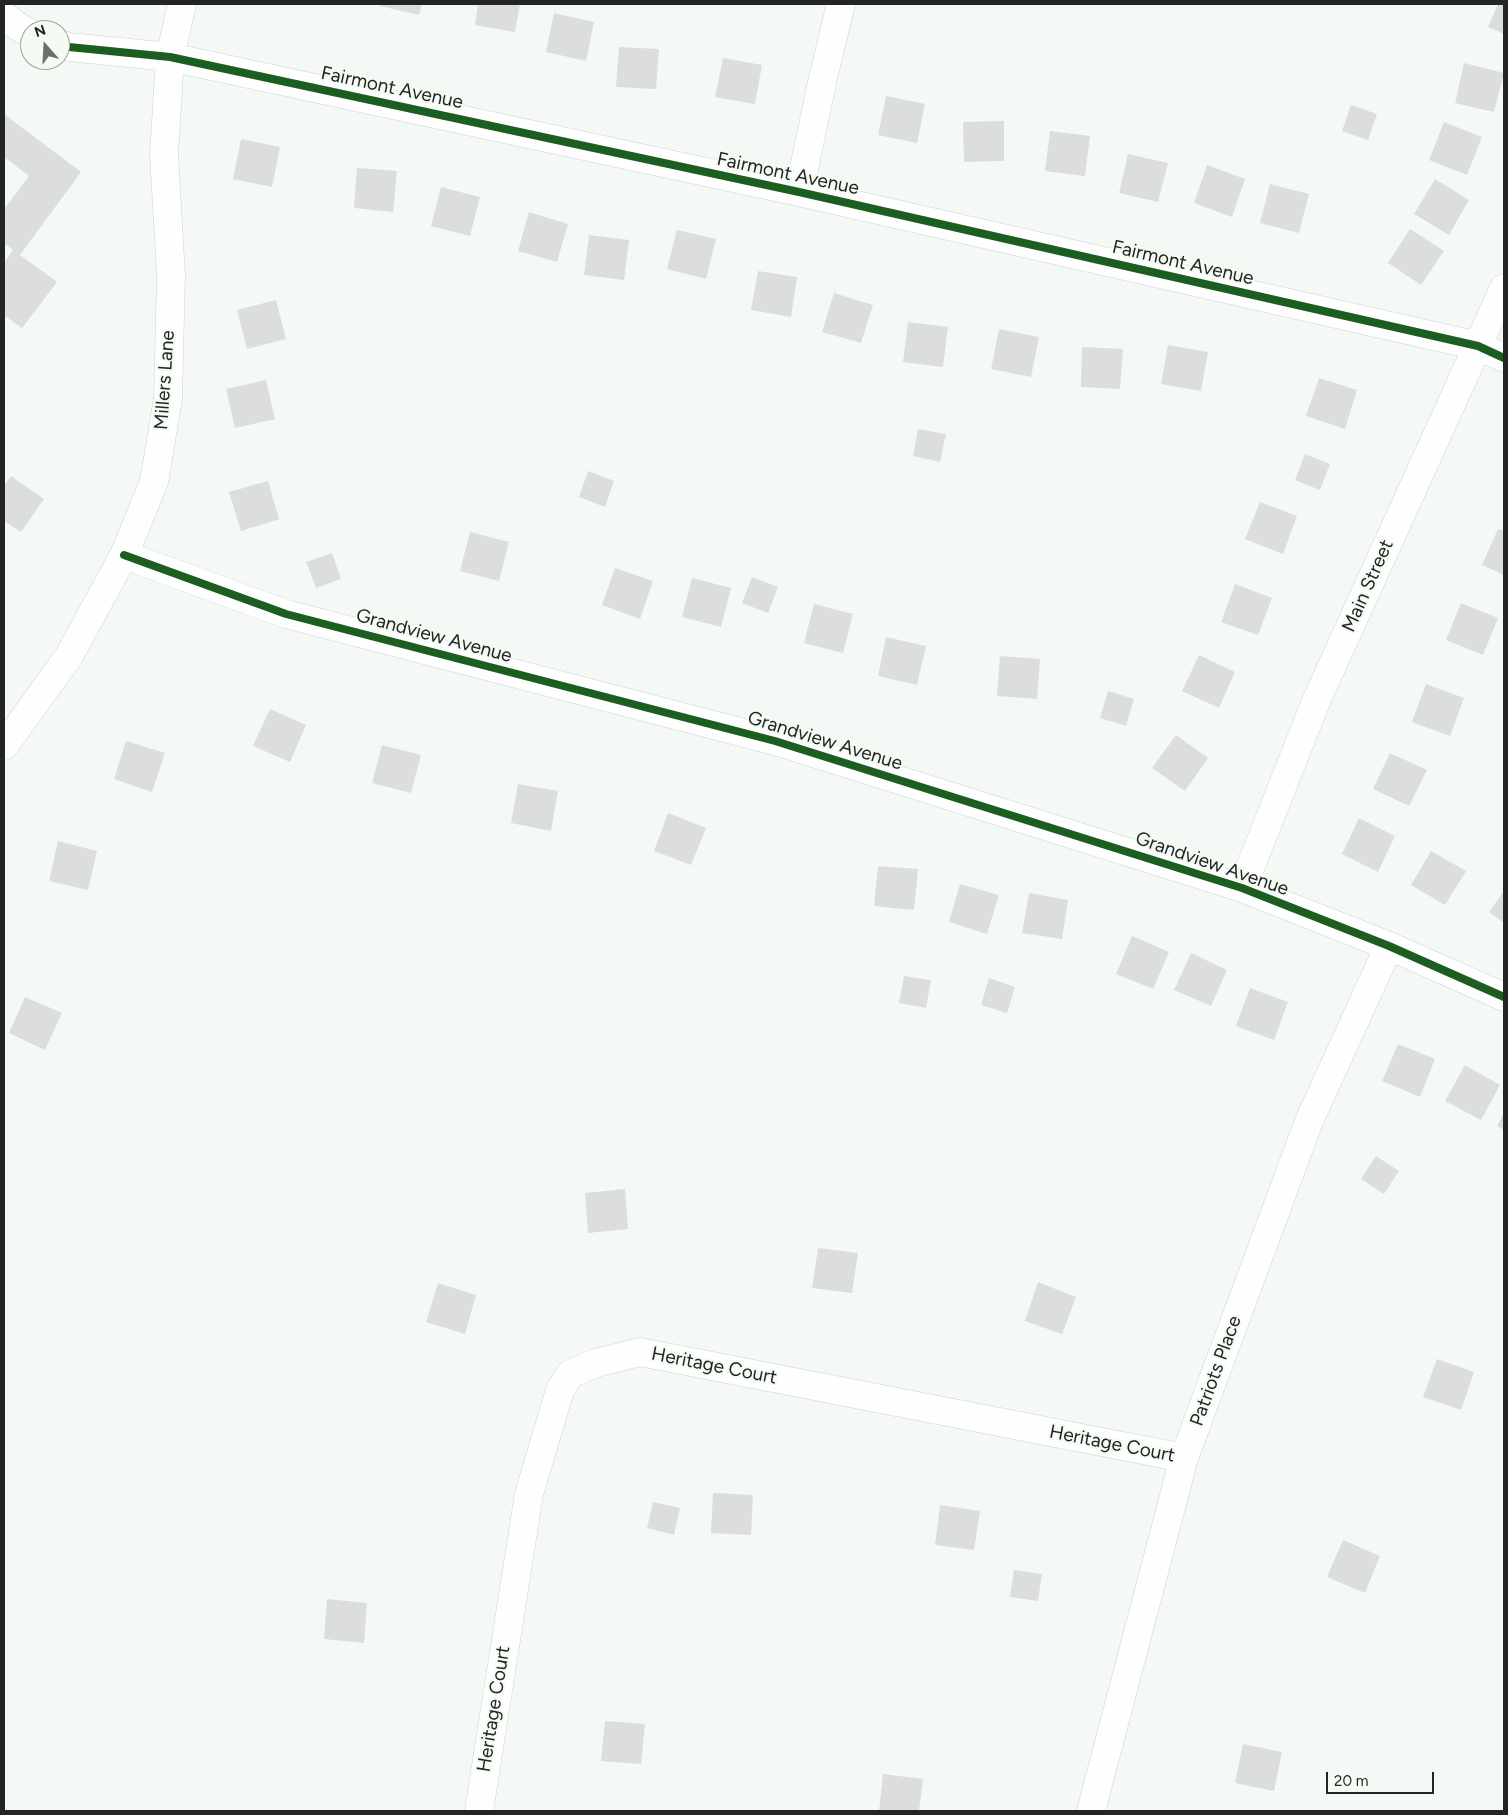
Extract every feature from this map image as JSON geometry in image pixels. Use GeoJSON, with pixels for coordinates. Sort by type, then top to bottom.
{"type":"FeatureCollection","features":[{"type":"Feature","properties":{"kind":"street","name":"Millers Lane"},"geometry":{"type":"LineString","coordinates":[[4,746],[69,656],[124,555],[154,482],[168,398],[171,275],[164,155],[170,57],[182,4]]}},
{"type":"Feature","properties":{"kind":"street"},"geometry":{"type":"LineString","coordinates":[[799,192],[841,4]]}},
{"type":"Feature","properties":{"kind":"street"},"geometry":{"type":"LineString","coordinates":[[4,16],[20,28]]}},
{"type":"Feature","properties":{"kind":"street","name":"Fairmont Avenue"},"geometry":{"type":"LineString","coordinates":[[70,47],[170,57],[799,192],[1478,346],[1504,358]]}},
{"type":"Feature","properties":{"kind":"street","name":"Main Street"},"geometry":{"type":"LineString","coordinates":[[1242,888],[1317,699],[1504,288]]}},
{"type":"Feature","properties":{"kind":"street","name":"Grandview Avenue"},"geometry":{"type":"LineString","coordinates":[[124,555],[286,614],[775,742],[1242,888],[1389,946],[1504,998]]}},
{"type":"Feature","properties":{"kind":"street","name":"Patriots Place"},"geometry":{"type":"LineString","coordinates":[[1092,1811],[1184,1458],[1309,1121],[1389,946]]}},
{"type":"Feature","properties":{"kind":"street","name":"Heritage Court"},"geometry":{"type":"LineString","coordinates":[[479,1811],[529,1494],[560,1390],[570,1374],[596,1362],[640,1352],[1184,1458]]}},
{"type":"Feature","properties":{"kind":"building"},"geometry":{"type":"Polygon","coordinates":[[[381,4],[422,4],[419,15],[380,6],[381,4]]]}},
{"type":"Feature","properties":{"kind":"building"},"geometry":{"type":"Polygon","coordinates":[[[478,4],[520,4],[515,32],[475,25],[478,4]]]}},
{"type":"Feature","properties":{"kind":"building"},"geometry":{"type":"Polygon","coordinates":[[[1498,4],[1504,4],[1504,34],[1488,27],[1498,4]]]}},
{"type":"Feature","properties":{"kind":"building"},"geometry":{"type":"Polygon","coordinates":[[[554,13],[594,22],[586,61],[546,52],[554,13]]]}},
{"type":"Feature","properties":{"kind":"building"},"geometry":{"type":"Polygon","coordinates":[[[619,47],[659,49],[656,89],[616,87],[619,47]]]}},
{"type":"Feature","properties":{"kind":"building"},"geometry":{"type":"Polygon","coordinates":[[[723,58],[762,65],[755,104],[715,97],[723,58]]]}},
{"type":"Feature","properties":{"kind":"building"},"geometry":{"type":"Polygon","coordinates":[[[1464,63],[1504,73],[1494,112],[1455,103],[1464,63]]]}},
{"type":"Feature","properties":{"kind":"building"},"geometry":{"type":"Polygon","coordinates":[[[886,96],[925,104],[917,143],[878,135],[886,96]]]}},
{"type":"Feature","properties":{"kind":"building"},"geometry":{"type":"Polygon","coordinates":[[[1351,105],[1377,114],[1368,140],[1342,131],[1351,105]]]}},
{"type":"Feature","properties":{"kind":"building"},"geometry":{"type":"Polygon","coordinates":[[[4,114],[81,172],[20,255],[57,282],[22,328],[4,315],[4,263],[13,250],[4,243],[4,209],[29,176],[4,157],[4,114]]]}},
{"type":"Feature","properties":{"kind":"building"},"geometry":{"type":"Polygon","coordinates":[[[1004,121],[1004,161],[964,162],[963,122],[1004,121]]]}},
{"type":"Feature","properties":{"kind":"building"},"geometry":{"type":"Polygon","coordinates":[[[1444,122],[1482,137],[1467,175],[1429,160],[1444,122]]]}},
{"type":"Feature","properties":{"kind":"building"},"geometry":{"type":"Polygon","coordinates":[[[1050,131],[1090,136],[1085,176],[1045,171],[1050,131]]]}},
{"type":"Feature","properties":{"kind":"building"},"geometry":{"type":"Polygon","coordinates":[[[241,139],[280,147],[272,187],[233,179],[241,139]]]}},
{"type":"Feature","properties":{"kind":"building"},"geometry":{"type":"Polygon","coordinates":[[[1128,154],[1168,163],[1158,202],[1119,193],[1128,154]]]}},
{"type":"Feature","properties":{"kind":"building"},"geometry":{"type":"Polygon","coordinates":[[[1207,165],[1245,179],[1232,217],[1194,203],[1207,165]]]}},
{"type":"Feature","properties":{"kind":"building"},"geometry":{"type":"Polygon","coordinates":[[[357,168],[397,171],[393,212],[354,208],[357,168]]]}},
{"type":"Feature","properties":{"kind":"building"},"geometry":{"type":"Polygon","coordinates":[[[1435,179],[1469,200],[1449,235],[1414,214],[1435,179]]]}},
{"type":"Feature","properties":{"kind":"building"},"geometry":{"type":"Polygon","coordinates":[[[1270,184],[1309,194],[1299,233],[1260,223],[1270,184]]]}},
{"type":"Feature","properties":{"kind":"building"},"geometry":{"type":"Polygon","coordinates":[[[441,187],[480,197],[470,236],[431,226],[441,187]]]}},
{"type":"Feature","properties":{"kind":"building"},"geometry":{"type":"Polygon","coordinates":[[[529,212],[568,224],[557,262],[518,251],[529,212]]]}},
{"type":"Feature","properties":{"kind":"building"},"geometry":{"type":"Polygon","coordinates":[[[1410,229],[1444,251],[1421,285],[1388,263],[1410,229]]]}},
{"type":"Feature","properties":{"kind":"building"},"geometry":{"type":"Polygon","coordinates":[[[677,230],[716,239],[706,279],[667,269],[677,230]]]}},
{"type":"Feature","properties":{"kind":"building"},"geometry":{"type":"Polygon","coordinates":[[[589,235],[629,240],[624,280],[584,275],[589,235]]]}},
{"type":"Feature","properties":{"kind":"building"},"geometry":{"type":"Polygon","coordinates":[[[758,271],[797,277],[791,317],[751,310],[758,271]]]}},
{"type":"Feature","properties":{"kind":"building"},"geometry":{"type":"Polygon","coordinates":[[[834,293],[873,305],[861,343],[822,332],[834,293]]]}},
{"type":"Feature","properties":{"kind":"building"},"geometry":{"type":"Polygon","coordinates":[[[276,300],[286,339],[247,349],[237,310],[276,300]]]}},
{"type":"Feature","properties":{"kind":"building"},"geometry":{"type":"Polygon","coordinates":[[[908,322],[948,327],[943,367],[903,362],[908,322]]]}},
{"type":"Feature","properties":{"kind":"building"},"geometry":{"type":"Polygon","coordinates":[[[999,329],[1039,337],[1031,377],[991,369],[999,329]]]}},
{"type":"Feature","properties":{"kind":"building"},"geometry":{"type":"Polygon","coordinates":[[[1168,345],[1208,352],[1201,391],[1161,384],[1168,345]]]}},
{"type":"Feature","properties":{"kind":"building"},"geometry":{"type":"Polygon","coordinates":[[[1082,347],[1123,349],[1120,389],[1081,387],[1082,347]]]}},
{"type":"Feature","properties":{"kind":"building"},"geometry":{"type":"Polygon","coordinates":[[[1319,378],[1357,390],[1345,429],[1306,416],[1319,378]]]}},
{"type":"Feature","properties":{"kind":"building"},"geometry":{"type":"Polygon","coordinates":[[[266,380],[275,419],[235,428],[226,389],[266,380]]]}},
{"type":"Feature","properties":{"kind":"building"},"geometry":{"type":"Polygon","coordinates":[[[918,429],[946,434],[940,462],[913,456],[918,429]]]}},
{"type":"Feature","properties":{"kind":"building"},"geometry":{"type":"Polygon","coordinates":[[[1305,454],[1330,464],[1320,490],[1295,480],[1305,454]]]}},
{"type":"Feature","properties":{"kind":"building"},"geometry":{"type":"Polygon","coordinates":[[[588,471],[614,481],[605,507],[579,497],[588,471]]]}},
{"type":"Feature","properties":{"kind":"building"},"geometry":{"type":"Polygon","coordinates":[[[11,476],[44,499],[21,532],[4,521],[4,486],[11,476]]]}},
{"type":"Feature","properties":{"kind":"building"},"geometry":{"type":"Polygon","coordinates":[[[268,481],[279,519],[241,531],[229,492],[268,481]]]}},
{"type":"Feature","properties":{"kind":"building"},"geometry":{"type":"Polygon","coordinates":[[[1260,502],[1297,516],[1283,554],[1245,539],[1260,502]]]}},
{"type":"Feature","properties":{"kind":"building"},"geometry":{"type":"Polygon","coordinates":[[[1498,529],[1504,531],[1504,575],[1482,565],[1498,529]]]}},
{"type":"Feature","properties":{"kind":"building"},"geometry":{"type":"Polygon","coordinates":[[[470,532],[509,542],[499,581],[460,571],[470,532]]]}},
{"type":"Feature","properties":{"kind":"building"},"geometry":{"type":"Polygon","coordinates":[[[332,553],[341,579],[316,588],[306,562],[332,553]]]}},
{"type":"Feature","properties":{"kind":"building"},"geometry":{"type":"Polygon","coordinates":[[[615,568],[653,581],[640,619],[602,605],[615,568]]]}},
{"type":"Feature","properties":{"kind":"building"},"geometry":{"type":"Polygon","coordinates":[[[752,577],[778,587],[768,613],[742,603],[752,577]]]}},
{"type":"Feature","properties":{"kind":"building"},"geometry":{"type":"Polygon","coordinates":[[[692,578],[731,588],[721,627],[682,617],[692,578]]]}},
{"type":"Feature","properties":{"kind":"building"},"geometry":{"type":"Polygon","coordinates":[[[1235,584],[1272,598],[1258,635],[1221,622],[1235,584]]]}},
{"type":"Feature","properties":{"kind":"building"},"geometry":{"type":"Polygon","coordinates":[[[1461,603],[1498,618],[1483,655],[1446,640],[1461,603]]]}},
{"type":"Feature","properties":{"kind":"building"},"geometry":{"type":"Polygon","coordinates":[[[814,604],[853,614],[843,653],[804,643],[814,604]]]}},
{"type":"Feature","properties":{"kind":"building"},"geometry":{"type":"Polygon","coordinates":[[[886,637],[926,646],[917,685],[878,676],[886,637]]]}},
{"type":"Feature","properties":{"kind":"building"},"geometry":{"type":"Polygon","coordinates":[[[1199,655],[1235,672],[1219,708],[1182,691],[1199,655]]]}},
{"type":"Feature","properties":{"kind":"building"},"geometry":{"type":"Polygon","coordinates":[[[1000,656],[1040,659],[1037,699],[997,696],[1000,656]]]}},
{"type":"Feature","properties":{"kind":"building"},"geometry":{"type":"Polygon","coordinates":[[[1426,684],[1464,698],[1450,736],[1412,722],[1426,684]]]}},
{"type":"Feature","properties":{"kind":"building"},"geometry":{"type":"Polygon","coordinates":[[[1108,691],[1134,699],[1126,726],[1100,718],[1108,691]]]}},
{"type":"Feature","properties":{"kind":"building"},"geometry":{"type":"Polygon","coordinates":[[[270,709],[306,725],[290,762],[253,746],[270,709]]]}},
{"type":"Feature","properties":{"kind":"building"},"geometry":{"type":"Polygon","coordinates":[[[1176,735],[1208,758],[1185,791],[1152,768],[1176,735]]]}},
{"type":"Feature","properties":{"kind":"building"},"geometry":{"type":"Polygon","coordinates":[[[126,741],[165,753],[152,792],[114,779],[126,741]]]}},
{"type":"Feature","properties":{"kind":"building"},"geometry":{"type":"Polygon","coordinates":[[[382,745],[421,755],[411,793],[372,783],[382,745]]]}},
{"type":"Feature","properties":{"kind":"building"},"geometry":{"type":"Polygon","coordinates":[[[1390,753],[1427,770],[1409,806],[1373,789],[1390,753]]]}},
{"type":"Feature","properties":{"kind":"building"},"geometry":{"type":"Polygon","coordinates":[[[518,784],[558,791],[551,831],[511,823],[518,784]]]}},
{"type":"Feature","properties":{"kind":"building"},"geometry":{"type":"Polygon","coordinates":[[[668,813],[706,828],[691,865],[654,851],[668,813]]]}},
{"type":"Feature","properties":{"kind":"building"},"geometry":{"type":"Polygon","coordinates":[[[1359,818],[1395,836],[1378,872],[1342,854],[1359,818]]]}},
{"type":"Feature","properties":{"kind":"building"},"geometry":{"type":"Polygon","coordinates":[[[58,841],[97,851],[88,890],[49,881],[58,841]]]}},
{"type":"Feature","properties":{"kind":"building"},"geometry":{"type":"Polygon","coordinates":[[[1431,851],[1466,871],[1445,905],[1411,885],[1431,851]]]}},
{"type":"Feature","properties":{"kind":"building"},"geometry":{"type":"Polygon","coordinates":[[[878,866],[918,869],[914,910],[874,906],[878,866]]]}},
{"type":"Feature","properties":{"kind":"building"},"geometry":{"type":"Polygon","coordinates":[[[960,884],[999,895],[987,934],[949,922],[960,884]]]}},
{"type":"Feature","properties":{"kind":"building"},"geometry":{"type":"Polygon","coordinates":[[[1504,891],[1504,923],[1489,912],[1504,891]]]}},
{"type":"Feature","properties":{"kind":"building"},"geometry":{"type":"Polygon","coordinates":[[[1029,893],[1068,900],[1062,939],[1022,933],[1029,893]]]}},
{"type":"Feature","properties":{"kind":"building"},"geometry":{"type":"Polygon","coordinates":[[[1132,936],[1169,952],[1153,989],[1116,974],[1132,936]]]}},
{"type":"Feature","properties":{"kind":"building"},"geometry":{"type":"Polygon","coordinates":[[[1191,953],[1227,970],[1211,1006],[1174,990],[1191,953]]]}},
{"type":"Feature","properties":{"kind":"building"},"geometry":{"type":"Polygon","coordinates":[[[904,976],[931,980],[926,1008],[899,1003],[904,976]]]}},
{"type":"Feature","properties":{"kind":"building"},"geometry":{"type":"Polygon","coordinates":[[[989,978],[1015,987],[1007,1013],[981,1005],[989,978]]]}},
{"type":"Feature","properties":{"kind":"building"},"geometry":{"type":"Polygon","coordinates":[[[1250,988],[1288,1002],[1274,1040],[1236,1026],[1250,988]]]}},
{"type":"Feature","properties":{"kind":"building"},"geometry":{"type":"Polygon","coordinates":[[[25,997],[62,1013],[45,1050],[9,1033],[25,997]]]}},
{"type":"Feature","properties":{"kind":"building"},"geometry":{"type":"Polygon","coordinates":[[[1398,1044],[1435,1059],[1420,1097],[1382,1081],[1398,1044]]]}},
{"type":"Feature","properties":{"kind":"building"},"geometry":{"type":"Polygon","coordinates":[[[1465,1065],[1500,1085],[1481,1120],[1445,1101],[1465,1065]]]}},
{"type":"Feature","properties":{"kind":"building"},"geometry":{"type":"Polygon","coordinates":[[[1504,1113],[1504,1130],[1497,1126],[1504,1113]]]}},
{"type":"Feature","properties":{"kind":"building"},"geometry":{"type":"Polygon","coordinates":[[[1376,1156],[1399,1171],[1384,1194],[1361,1179],[1376,1156]]]}},
{"type":"Feature","properties":{"kind":"building"},"geometry":{"type":"Polygon","coordinates":[[[625,1189],[628,1229],[588,1233],[585,1193],[625,1189]]]}},
{"type":"Feature","properties":{"kind":"building"},"geometry":{"type":"Polygon","coordinates":[[[818,1248],[858,1253],[852,1293],[812,1288],[818,1248]]]}},
{"type":"Feature","properties":{"kind":"building"},"geometry":{"type":"Polygon","coordinates":[[[1038,1282],[1076,1297],[1062,1334],[1025,1321],[1038,1282]]]}},
{"type":"Feature","properties":{"kind":"building"},"geometry":{"type":"Polygon","coordinates":[[[438,1283],[476,1295],[465,1334],[426,1322],[438,1283]]]}},
{"type":"Feature","properties":{"kind":"building"},"geometry":{"type":"Polygon","coordinates":[[[1437,1359],[1474,1372],[1461,1410],[1423,1397],[1437,1359]]]}},
{"type":"Feature","properties":{"kind":"building"},"geometry":{"type":"Polygon","coordinates":[[[713,1493],[753,1495],[751,1535],[711,1533],[713,1493]]]}},
{"type":"Feature","properties":{"kind":"building"},"geometry":{"type":"Polygon","coordinates":[[[653,1502],[680,1508],[674,1535],[647,1528],[653,1502]]]}},
{"type":"Feature","properties":{"kind":"building"},"geometry":{"type":"Polygon","coordinates":[[[940,1505],[980,1511],[974,1550],[935,1545],[940,1505]]]}},
{"type":"Feature","properties":{"kind":"building"},"geometry":{"type":"Polygon","coordinates":[[[1343,1540],[1380,1556],[1365,1593],[1327,1577],[1343,1540]]]}},
{"type":"Feature","properties":{"kind":"building"},"geometry":{"type":"Polygon","coordinates":[[[1014,1570],[1042,1574],[1038,1601],[1010,1597],[1014,1570]]]}},
{"type":"Feature","properties":{"kind":"building"},"geometry":{"type":"Polygon","coordinates":[[[327,1599],[367,1603],[364,1643],[324,1639],[327,1599]]]}},
{"type":"Feature","properties":{"kind":"building"},"geometry":{"type":"Polygon","coordinates":[[[605,1721],[645,1724],[641,1764],[601,1761],[605,1721]]]}},
{"type":"Feature","properties":{"kind":"building"},"geometry":{"type":"Polygon","coordinates":[[[1243,1744],[1282,1752],[1274,1791],[1235,1783],[1243,1744]]]}},
{"type":"Feature","properties":{"kind":"building"},"geometry":{"type":"Polygon","coordinates":[[[883,1774],[923,1779],[919,1811],[879,1811],[883,1774]]]}},
{"type":"Feature","properties":{"kind":"cycle path"},"geometry":{"type":"LineString","coordinates":[[70,47],[170,57],[799,192],[1478,346],[1504,358]]}},
{"type":"Feature","properties":{"kind":"cycle path"},"geometry":{"type":"LineString","coordinates":[[124,555],[286,614],[775,741],[1242,888],[1389,946],[1504,997]]}}]}
